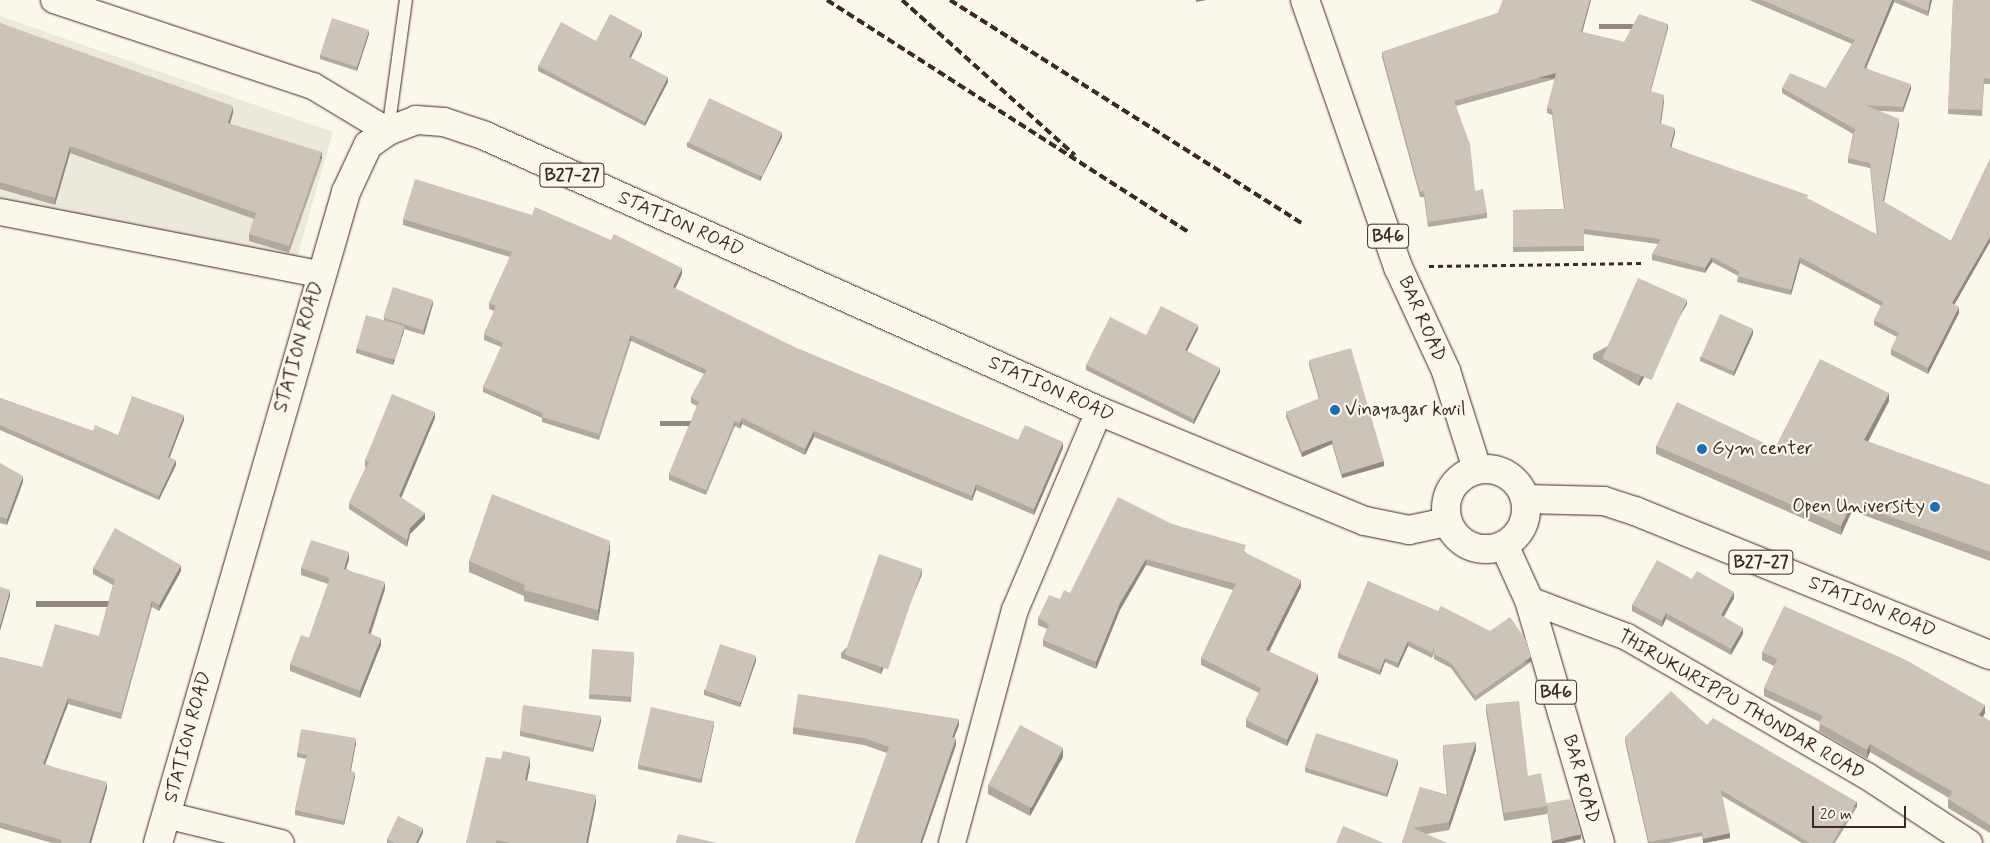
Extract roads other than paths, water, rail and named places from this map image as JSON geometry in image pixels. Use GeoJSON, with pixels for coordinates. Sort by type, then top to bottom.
{"type":"FeatureCollection","features":[{"type":"Feature","properties":{"kind":"main road","name":"BAR ROAD"},"geometry":{"type":"LineString","coordinates":[[1305,0],[1398,267],[1446,372],[1477,469]]}},
{"type":"Feature","properties":{"kind":"main road","name":"STATION ROAD"},"geometry":{"type":"LineString","coordinates":[[158,843],[320,274],[357,163],[368,145],[388,131],[426,121],[444,122],[483,135],[1099,411],[1365,522],[1409,530],[1447,522]]}},
{"type":"Feature","properties":{"kind":"main road"},"geometry":{"type":"LineString","coordinates":[[1477,469],[1507,474],[1526,499],[1526,518],[1518,534],[1504,545],[1487,550],[1470,546],[1456,537],[1447,522],[1450,490],[1477,469]]}},
{"type":"Feature","properties":{"kind":"main road","name":"STATION ROAD"},"geometry":{"type":"LineString","coordinates":[[1526,499],[1604,501],[1635,510],[1990,654]]}},
{"type":"Feature","properties":{"kind":"main road","name":"BAR ROAD"},"geometry":{"type":"LineString","coordinates":[[1504,545],[1529,600],[1600,843]]}},
{"type":"Feature","properties":{"kind":"street"},"geometry":{"type":"LineString","coordinates":[[54,0],[313,86],[388,131]]}},
{"type":"Feature","properties":{"kind":"street"},"geometry":{"type":"LineString","coordinates":[[0,212],[320,274]]}},
{"type":"Feature","properties":{"kind":"street"},"geometry":{"type":"LineString","coordinates":[[952,843],[1015,610],[1099,411]]}},
{"type":"Feature","properties":{"kind":"street","name":"THIRUKURIPPU THONDAR ROAD"},"geometry":{"type":"LineString","coordinates":[[1529,600],[1627,637],[1867,776],[1969,843]]}},
{"type":"Feature","properties":{"kind":"street"},"geometry":{"type":"LineString","coordinates":[[166,815],[281,843]]}},
{"type":"Feature","properties":{"kind":"lane"},"geometry":{"type":"LineString","coordinates":[[388,131],[406,0]]}},
{"type":"Feature","properties":{"kind":"railway"},"geometry":{"type":"LineString","coordinates":[[827,0],[1188,232]]}},
{"type":"Feature","properties":{"kind":"railway"},"geometry":{"type":"LineString","coordinates":[[902,0],[1075,155]]}},
{"type":"Feature","properties":{"kind":"railway"},"geometry":{"type":"LineString","coordinates":[[950,0],[1304,225]]}},
{"type":"Feature","properties":{"kind":"place","name":"Vinayagar kovil"},"geometry":{"type":"Point","coordinates":[1335,410]}},
{"type":"Feature","properties":{"kind":"place","name":"Gym center"},"geometry":{"type":"Point","coordinates":[1702,449]}},
{"type":"Feature","properties":{"kind":"place","name":"Open University"},"geometry":{"type":"Point","coordinates":[1935,507]}}]}
